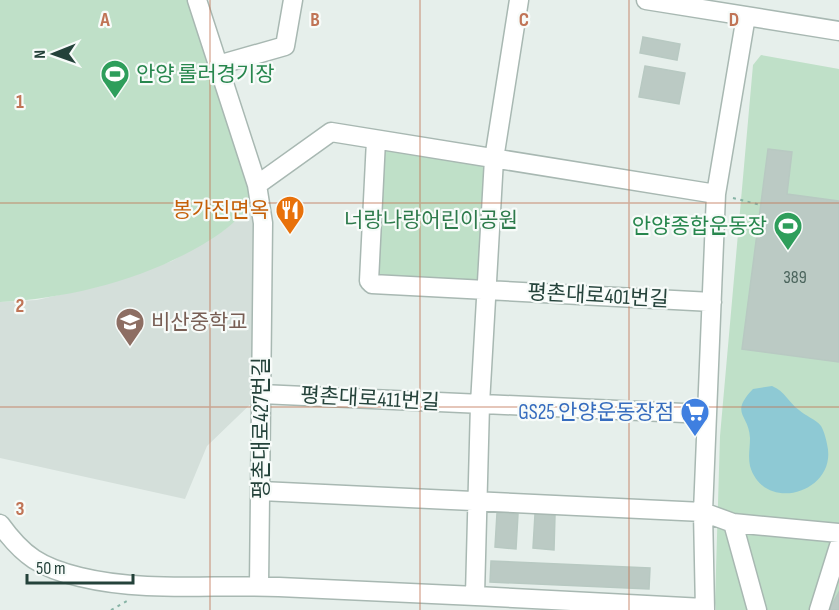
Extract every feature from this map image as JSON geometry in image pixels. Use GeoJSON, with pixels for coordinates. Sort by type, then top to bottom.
{"type":"FeatureCollection","features":[{"type":"Feature","properties":{"kind":"street","name":"평촌대로427번길"},"geometry":{"type":"LineString","coordinates":[[197,0],[257,186],[263,224],[260,586]]}},
{"type":"Feature","properties":{"kind":"street"},"geometry":{"type":"LineString","coordinates":[[218,65],[285,46],[293,0]]}},
{"type":"Feature","properties":{"kind":"street"},"geometry":{"type":"LineString","coordinates":[[475,595],[480,404],[494,159],[519,0]]}},
{"type":"Feature","properties":{"kind":"street"},"geometry":{"type":"LineString","coordinates":[[646,0],[839,31]]}},
{"type":"Feature","properties":{"kind":"street"},"geometry":{"type":"LineString","coordinates":[[0,524],[12,540],[36,562],[80,577],[149,588],[260,586],[475,595],[704,609],[703,512],[716,194],[746,16]]}},
{"type":"Feature","properties":{"kind":"street"},"geometry":{"type":"LineString","coordinates":[[257,186],[331,132],[716,194]]}},
{"type":"Feature","properties":{"kind":"street"},"geometry":{"type":"LineString","coordinates":[[376,140],[369,281],[372,284],[485,290]]}},
{"type":"Feature","properties":{"kind":"street","name":"평촌대로401번길"},"geometry":{"type":"LineString","coordinates":[[485,290],[712,302]]}},
{"type":"Feature","properties":{"kind":"street","name":"평촌대로411번길"},"geometry":{"type":"LineString","coordinates":[[261,394],[480,404]]}},
{"type":"Feature","properties":{"kind":"street"},"geometry":{"type":"LineString","coordinates":[[480,404],[706,414]]}},
{"type":"Feature","properties":{"kind":"street"},"geometry":{"type":"LineString","coordinates":[[261,491],[703,512],[733,523],[839,532]]}},
{"type":"Feature","properties":{"kind":"street"},"geometry":{"type":"LineString","coordinates":[[733,523],[757,610]]}},
{"type":"Feature","properties":{"kind":"street"},"geometry":{"type":"LineString","coordinates":[[819,610],[839,546]]}},
{"type":"Feature","properties":{"kind":"path"},"geometry":{"type":"LineString","coordinates":[[716,194],[761,205]]}},
{"type":"Feature","properties":{"kind":"shaded area","name":"비산중학교"},"geometry":{"type":"Polygon","coordinates":[[[262,194],[261,394],[207,446],[185,499],[0,458],[0,302],[37,300],[110,283],[172,261],[223,231],[262,194]]]}},
{"type":"Feature","properties":{"kind":"green space","name":"안양 롤러경기장"},"geometry":{"type":"Polygon","coordinates":[[[0,0],[197,0],[262,194],[222,232],[171,261],[116,282],[87,290],[29,300],[0,302],[0,0]]]}},
{"type":"Feature","properties":{"kind":"green space","name":"안양종합운동장"},"geometry":{"type":"Polygon","coordinates":[[[761,55],[839,69],[839,610],[716,610],[715,603],[720,436],[753,65],[761,55]]]}},
{"type":"Feature","properties":{"kind":"green space","name":"너랑나랑어린이공원"},"geometry":{"type":"Polygon","coordinates":[[[380,145],[489,162],[481,287],[374,279],[380,145]]]}},
{"type":"Feature","properties":{"kind":"water"},"geometry":{"type":"Polygon","coordinates":[[[772,386],[801,412],[821,426],[827,444],[828,461],[822,475],[812,485],[798,491],[784,493],[770,490],[758,481],[750,466],[749,430],[742,414],[742,404],[753,389],[772,386]]]}},
{"type":"Feature","properties":{"kind":"building"},"geometry":{"type":"Polygon","coordinates":[[[643,37],[680,44],[677,60],[640,53],[643,37]]]}},
{"type":"Feature","properties":{"kind":"building"},"geometry":{"type":"Polygon","coordinates":[[[645,66],[685,73],[679,104],[639,97],[645,66]]]}},
{"type":"Feature","properties":{"kind":"building"},"geometry":{"type":"Polygon","coordinates":[[[768,149],[792,152],[787,194],[839,201],[839,362],[742,349],[768,149]]]}},
{"type":"Feature","properties":{"kind":"building"},"geometry":{"type":"Polygon","coordinates":[[[497,513],[518,514],[516,549],[495,547],[497,513]]]}},
{"type":"Feature","properties":{"kind":"building"},"geometry":{"type":"Polygon","coordinates":[[[535,514],[555,515],[554,550],[533,548],[535,514]]]}},
{"type":"Feature","properties":{"kind":"building"},"geometry":{"type":"Polygon","coordinates":[[[491,561],[650,568],[649,589],[490,582],[491,561]]]}},
{"type":"Feature","properties":{"kind":"building"},"geometry":{"type":"Polygon","coordinates":[[[839,592],[839,610],[829,610],[839,592]]]}},
{"type":"Feature","properties":{"kind":"place","name":"안양 롤러경기장"},"geometry":{"type":"Point","coordinates":[115,100]}},
{"type":"Feature","properties":{"kind":"place","name":"봉가진면옥"},"geometry":{"type":"Point","coordinates":[290,236]}},
{"type":"Feature","properties":{"kind":"place","name":"안양종합운동장"},"geometry":{"type":"Point","coordinates":[788,252]}},
{"type":"Feature","properties":{"kind":"place","name":"비산중학교"},"geometry":{"type":"Point","coordinates":[130,348]}},
{"type":"Feature","properties":{"kind":"place","name":"GS25 안양운동장점"},"geometry":{"type":"Point","coordinates":[695,438]}}]}
